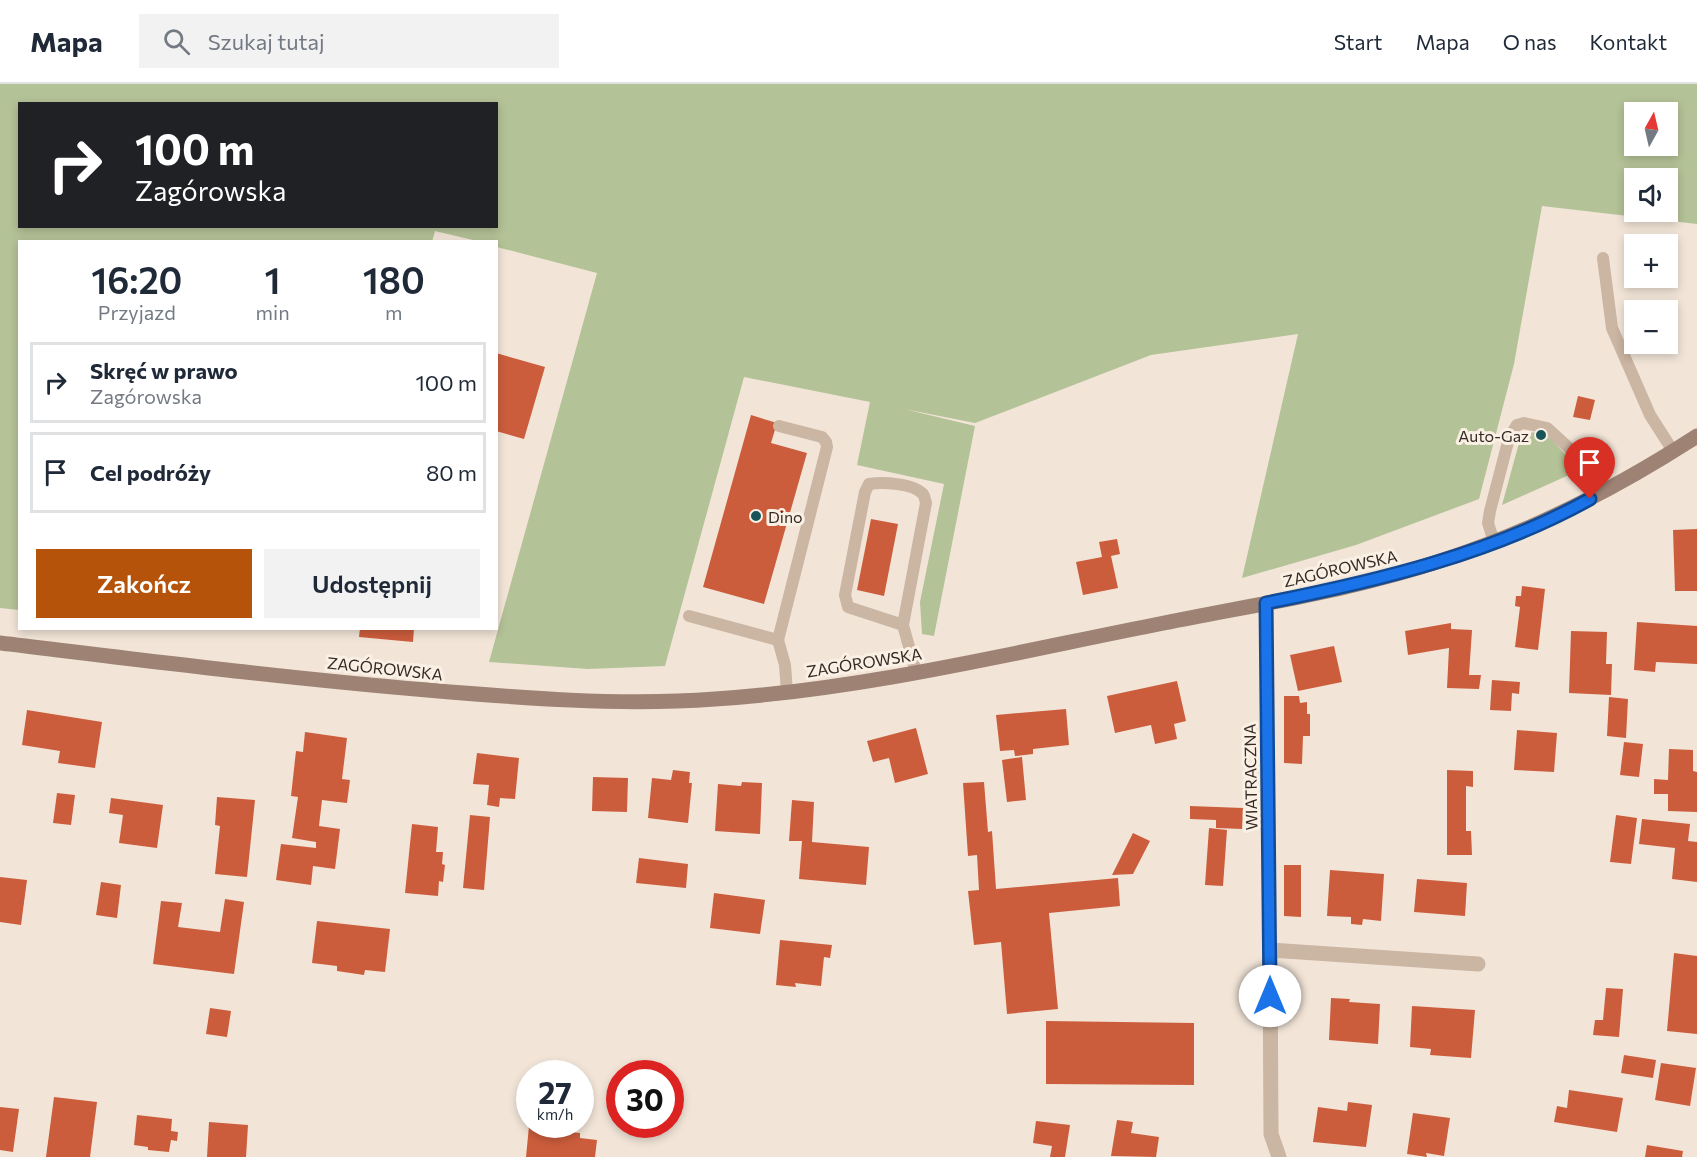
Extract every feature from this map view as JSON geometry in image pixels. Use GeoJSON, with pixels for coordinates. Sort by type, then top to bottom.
{"type":"FeatureCollection","features":[{"type":"Feature","properties":{"kind":"street","name":"ZAGÓROWSKA"},"geometry":{"type":"LineString","coordinates":[[0,643],[372,686],[481,695],[641,702],[714,699],[837,686],[1266,603],[1443,561],[1546,520],[1602,492],[1697,436]]}},
{"type":"Feature","properties":{"kind":"street"},"geometry":{"type":"LineString","coordinates":[[1270,950],[1478,964]]}},
{"type":"Feature","properties":{"kind":"street","name":"WIATRACZNA"},"geometry":{"type":"LineString","coordinates":[[1270,950],[1271,1134],[1279,1157]]}},
{"type":"Feature","properties":{"kind":"lane"},"geometry":{"type":"LineString","coordinates":[[1603,258],[1612,328],[1650,415],[1673,452]]}},
{"type":"Feature","properties":{"kind":"lane"},"geometry":{"type":"LineString","coordinates":[[1494,542],[1488,523],[1490,511],[1509,438],[1517,425],[1536,424],[1547,428],[1582,460],[1590,464],[1602,492]]}},
{"type":"Feature","properties":{"kind":"lane"},"geometry":{"type":"LineString","coordinates":[[779,426],[822,437],[827,447],[778,640],[785,665],[787,692]]}},
{"type":"Feature","properties":{"kind":"lane"},"geometry":{"type":"LineString","coordinates":[[903,625],[848,607],[845,595],[865,492],[870,484],[883,482],[911,488],[922,494],[926,504],[903,625],[916,672]]}},
{"type":"Feature","properties":{"kind":"lane","name":"WIATRACZNA"},"geometry":{"type":"LineString","coordinates":[[1266,603],[1270,950]]}},
{"type":"Feature","properties":{"kind":"lane"},"geometry":{"type":"LineString","coordinates":[[689,616],[778,640]]}},
{"type":"Feature","properties":{"kind":"green space"},"geometry":{"type":"Polygon","coordinates":[[[0,84],[1697,84],[1697,224],[1678,222],[1678,168],[1624,168],[1624,216],[1542,206],[1514,364],[1479,499],[1356,545],[1242,578],[1298,334],[1151,355],[975,423],[904,409],[975,426],[934,636],[922,634],[920,602],[944,484],[857,465],[870,402],[744,377],[665,666],[588,669],[489,662],[597,273],[498,247],[498,240],[473,240],[435,231],[433,240],[18,240],[18,610],[0,608],[0,84]]]}},
{"type":"Feature","properties":{"kind":"green space"},"geometry":{"type":"Polygon","coordinates":[[[1537,432],[1551,439],[1580,470],[1502,505],[1519,443],[1528,433],[1537,432]]]}},
{"type":"Feature","properties":{"kind":"building"},"geometry":{"type":"Polygon","coordinates":[[[498,354],[545,367],[524,439],[498,432],[498,354]]]}},
{"type":"Feature","properties":{"kind":"building"},"geometry":{"type":"Polygon","coordinates":[[[1578,396],[1595,400],[1590,420],[1573,417],[1578,396]]]}},
{"type":"Feature","properties":{"kind":"building","name":"Dino"},"geometry":{"type":"Polygon","coordinates":[[[751,415],[777,423],[771,443],[807,453],[764,604],[703,587],[751,415]]]}},
{"type":"Feature","properties":{"kind":"building"},"geometry":{"type":"Polygon","coordinates":[[[871,519],[898,524],[884,596],[857,590],[871,519]]]}},
{"type":"Feature","properties":{"kind":"building"},"geometry":{"type":"Polygon","coordinates":[[[1697,529],[1697,591],[1675,591],[1673,530],[1697,529]]]}},
{"type":"Feature","properties":{"kind":"building"},"geometry":{"type":"Polygon","coordinates":[[[1117,539],[1120,554],[1111,556],[1118,588],[1083,595],[1076,562],[1102,557],[1099,542],[1117,539]]]}},
{"type":"Feature","properties":{"kind":"building"},"geometry":{"type":"Polygon","coordinates":[[[1522,586],[1545,589],[1538,650],[1515,647],[1520,607],[1515,606],[1516,596],[1521,596],[1522,586]]]}},
{"type":"Feature","properties":{"kind":"building"},"geometry":{"type":"Polygon","coordinates":[[[1637,622],[1697,626],[1697,664],[1656,662],[1655,672],[1634,670],[1637,622]]]}},
{"type":"Feature","properties":{"kind":"building"},"geometry":{"type":"Polygon","coordinates":[[[1451,623],[1451,629],[1472,630],[1469,675],[1481,675],[1479,689],[1447,688],[1449,648],[1408,655],[1405,631],[1451,623]]]}},
{"type":"Feature","properties":{"kind":"building"},"geometry":{"type":"Polygon","coordinates":[[[360,630],[414,630],[413,642],[359,637],[360,630]]]}},
{"type":"Feature","properties":{"kind":"building"},"geometry":{"type":"Polygon","coordinates":[[[1571,631],[1607,632],[1606,664],[1612,664],[1611,695],[1569,693],[1571,631]]]}},
{"type":"Feature","properties":{"kind":"building"},"geometry":{"type":"Polygon","coordinates":[[[1334,646],[1342,682],[1298,691],[1290,655],[1334,646]]]}},
{"type":"Feature","properties":{"kind":"building"},"geometry":{"type":"Polygon","coordinates":[[[1492,680],[1520,682],[1519,694],[1512,693],[1511,711],[1490,710],[1492,680]]]}},
{"type":"Feature","properties":{"kind":"building"},"geometry":{"type":"Polygon","coordinates":[[[1177,681],[1186,721],[1174,724],[1177,739],[1155,744],[1151,725],[1115,733],[1107,696],[1177,681]]]}},
{"type":"Feature","properties":{"kind":"building"},"geometry":{"type":"Polygon","coordinates":[[[1284,696],[1299,696],[1300,703],[1307,702],[1307,714],[1310,714],[1310,736],[1303,736],[1302,764],[1284,763],[1284,696]]]}},
{"type":"Feature","properties":{"kind":"building"},"geometry":{"type":"Polygon","coordinates":[[[1609,697],[1628,699],[1626,738],[1607,736],[1609,697]]]}},
{"type":"Feature","properties":{"kind":"building"},"geometry":{"type":"Polygon","coordinates":[[[1066,709],[1069,745],[1033,749],[1033,754],[1015,756],[1014,750],[1000,751],[996,715],[1066,709]]]}},
{"type":"Feature","properties":{"kind":"building"},"geometry":{"type":"Polygon","coordinates":[[[27,710],[102,722],[95,768],[58,763],[60,751],[22,745],[27,710]]]}},
{"type":"Feature","properties":{"kind":"building"},"geometry":{"type":"Polygon","coordinates":[[[916,728],[928,774],[895,783],[889,758],[873,762],[867,741],[916,728]]]}},
{"type":"Feature","properties":{"kind":"building"},"geometry":{"type":"Polygon","coordinates":[[[1517,730],[1557,733],[1554,772],[1514,770],[1517,730]]]}},
{"type":"Feature","properties":{"kind":"building"},"geometry":{"type":"Polygon","coordinates":[[[305,732],[347,738],[342,779],[350,780],[347,803],[322,800],[319,826],[340,829],[335,869],[313,866],[311,885],[276,880],[281,844],[316,848],[316,842],[292,838],[298,797],[291,796],[296,751],[303,752],[305,732]]]}},
{"type":"Feature","properties":{"kind":"building"},"geometry":{"type":"Polygon","coordinates":[[[1624,742],[1643,744],[1639,777],[1620,775],[1624,742]]]}},
{"type":"Feature","properties":{"kind":"building"},"geometry":{"type":"Polygon","coordinates":[[[1669,749],[1693,750],[1693,771],[1697,772],[1697,812],[1668,811],[1668,794],[1654,794],[1654,779],[1668,780],[1669,749]]]}},
{"type":"Feature","properties":{"kind":"building"},"geometry":{"type":"Polygon","coordinates":[[[477,753],[519,758],[515,799],[500,798],[499,807],[487,805],[489,785],[473,784],[477,753]]]}},
{"type":"Feature","properties":{"kind":"building"},"geometry":{"type":"Polygon","coordinates":[[[1022,757],[1026,800],[1007,802],[1002,760],[1022,757]]]}},
{"type":"Feature","properties":{"kind":"building"},"geometry":{"type":"Polygon","coordinates":[[[673,770],[690,772],[689,783],[692,783],[688,823],[648,818],[652,778],[671,780],[673,770]]]}},
{"type":"Feature","properties":{"kind":"building"},"geometry":{"type":"Polygon","coordinates":[[[1447,770],[1473,771],[1473,787],[1466,786],[1466,831],[1471,831],[1472,855],[1447,855],[1447,770]]]}},
{"type":"Feature","properties":{"kind":"building"},"geometry":{"type":"Polygon","coordinates":[[[593,777],[628,778],[627,812],[592,811],[593,777]]]}},
{"type":"Feature","properties":{"kind":"building"},"geometry":{"type":"Polygon","coordinates":[[[742,782],[762,783],[760,834],[715,831],[718,784],[741,786],[742,782]]]}},
{"type":"Feature","properties":{"kind":"building"},"geometry":{"type":"Polygon","coordinates":[[[984,782],[988,832],[992,831],[996,889],[1118,878],[1120,906],[1049,913],[1058,1009],[1007,1014],[1001,942],[974,945],[968,891],[979,890],[977,855],[968,856],[963,783],[984,782]]]}},
{"type":"Feature","properties":{"kind":"building"},"geometry":{"type":"Polygon","coordinates":[[[57,793],[75,795],[71,825],[53,823],[57,793]]]}},
{"type":"Feature","properties":{"kind":"building"},"geometry":{"type":"Polygon","coordinates":[[[217,797],[255,800],[247,877],[215,874],[220,826],[215,825],[217,797]]]}},
{"type":"Feature","properties":{"kind":"building"},"geometry":{"type":"Polygon","coordinates":[[[111,798],[163,805],[157,848],[119,843],[123,815],[109,813],[111,798]]]}},
{"type":"Feature","properties":{"kind":"building"},"geometry":{"type":"Polygon","coordinates":[[[792,800],[814,802],[812,842],[869,847],[866,885],[799,879],[802,841],[789,841],[792,800]]]}},
{"type":"Feature","properties":{"kind":"building"},"geometry":{"type":"Polygon","coordinates":[[[1190,806],[1243,808],[1242,829],[1216,828],[1216,820],[1190,819],[1190,806]]]}},
{"type":"Feature","properties":{"kind":"building"},"geometry":{"type":"Polygon","coordinates":[[[470,815],[490,817],[484,890],[463,888],[470,815]]]}},
{"type":"Feature","properties":{"kind":"building"},"geometry":{"type":"Polygon","coordinates":[[[1616,815],[1637,818],[1631,864],[1610,862],[1616,815]]]}},
{"type":"Feature","properties":{"kind":"building"},"geometry":{"type":"Polygon","coordinates":[[[1642,819],[1690,824],[1688,841],[1697,842],[1697,882],[1672,879],[1675,848],[1639,844],[1642,819]]]}},
{"type":"Feature","properties":{"kind":"building"},"geometry":{"type":"Polygon","coordinates":[[[412,824],[438,827],[436,852],[443,852],[442,864],[445,865],[443,882],[439,881],[438,896],[405,893],[412,824]]]}},
{"type":"Feature","properties":{"kind":"building"},"geometry":{"type":"Polygon","coordinates":[[[1209,828],[1227,830],[1223,886],[1205,885],[1209,828]]]}},
{"type":"Feature","properties":{"kind":"building"},"geometry":{"type":"Polygon","coordinates":[[[1133,833],[1150,841],[1133,874],[1112,875],[1133,833]]]}},
{"type":"Feature","properties":{"kind":"building"},"geometry":{"type":"Polygon","coordinates":[[[639,858],[688,864],[686,888],[636,883],[639,858]]]}},
{"type":"Feature","properties":{"kind":"building"},"geometry":{"type":"Polygon","coordinates":[[[1284,865],[1301,865],[1301,917],[1284,916],[1284,865]]]}},
{"type":"Feature","properties":{"kind":"building"},"geometry":{"type":"Polygon","coordinates":[[[1330,870],[1384,874],[1381,921],[1363,919],[1362,925],[1351,924],[1351,917],[1327,916],[1330,870]]]}},
{"type":"Feature","properties":{"kind":"building"},"geometry":{"type":"Polygon","coordinates":[[[0,877],[27,880],[21,925],[0,922],[0,877]]]}},
{"type":"Feature","properties":{"kind":"building"},"geometry":{"type":"Polygon","coordinates":[[[1417,879],[1467,883],[1465,916],[1414,912],[1417,879]]]}},
{"type":"Feature","properties":{"kind":"building"},"geometry":{"type":"Polygon","coordinates":[[[101,882],[121,885],[117,918],[96,915],[101,882]]]}},
{"type":"Feature","properties":{"kind":"building"},"geometry":{"type":"Polygon","coordinates":[[[714,893],[765,900],[760,934],[710,928],[714,893]]]}},
{"type":"Feature","properties":{"kind":"building"},"geometry":{"type":"Polygon","coordinates":[[[225,899],[244,902],[234,974],[153,964],[161,901],[182,903],[178,927],[220,932],[225,899]]]}},
{"type":"Feature","properties":{"kind":"building"},"geometry":{"type":"Polygon","coordinates":[[[317,921],[390,929],[385,972],[365,970],[364,975],[337,971],[337,966],[312,963],[317,921]]]}},
{"type":"Feature","properties":{"kind":"building"},"geometry":{"type":"Polygon","coordinates":[[[780,940],[832,945],[830,958],[824,957],[821,986],[795,983],[796,987],[776,985],[780,940]]]}},
{"type":"Feature","properties":{"kind":"building"},"geometry":{"type":"Polygon","coordinates":[[[1674,953],[1697,956],[1697,1034],[1667,1031],[1674,953]]]}},
{"type":"Feature","properties":{"kind":"building"},"geometry":{"type":"Polygon","coordinates":[[[1606,988],[1623,989],[1619,1037],[1593,1035],[1595,1020],[1603,1020],[1606,988]]]}},
{"type":"Feature","properties":{"kind":"building"},"geometry":{"type":"Polygon","coordinates":[[[1331,998],[1380,1004],[1378,1044],[1329,1040],[1331,998]]]}},
{"type":"Feature","properties":{"kind":"building"},"geometry":{"type":"Polygon","coordinates":[[[1412,1006],[1475,1010],[1471,1058],[1430,1055],[1431,1049],[1410,1047],[1412,1006]]]}},
{"type":"Feature","properties":{"kind":"building"},"geometry":{"type":"Polygon","coordinates":[[[210,1008],[231,1011],[227,1037],[206,1034],[210,1008]]]}},
{"type":"Feature","properties":{"kind":"building"},"geometry":{"type":"Polygon","coordinates":[[[1046,1021],[1194,1023],[1194,1085],[1046,1084],[1046,1021]]]}},
{"type":"Feature","properties":{"kind":"building"},"geometry":{"type":"Polygon","coordinates":[[[1624,1055],[1656,1060],[1653,1078],[1621,1073],[1624,1055]]]}},
{"type":"Feature","properties":{"kind":"building"},"geometry":{"type":"Polygon","coordinates":[[[1661,1063],[1696,1068],[1690,1106],[1655,1100],[1661,1063]]]}},
{"type":"Feature","properties":{"kind":"building"},"geometry":{"type":"Polygon","coordinates":[[[1569,1090],[1623,1098],[1617,1132],[1554,1122],[1557,1106],[1567,1108],[1569,1090]]]}},
{"type":"Feature","properties":{"kind":"building"},"geometry":{"type":"Polygon","coordinates":[[[54,1097],[97,1102],[90,1157],[46,1157],[54,1097]]]}},
{"type":"Feature","properties":{"kind":"building"},"geometry":{"type":"Polygon","coordinates":[[[1348,1102],[1372,1105],[1366,1147],[1313,1142],[1318,1107],[1347,1111],[1348,1102]]]}},
{"type":"Feature","properties":{"kind":"building"},"geometry":{"type":"Polygon","coordinates":[[[0,1107],[19,1109],[13,1152],[0,1150],[0,1107]]]}},
{"type":"Feature","properties":{"kind":"building"},"geometry":{"type":"Polygon","coordinates":[[[1413,1113],[1450,1118],[1444,1156],[1426,1153],[1427,1157],[1407,1154],[1413,1113]]]}},
{"type":"Feature","properties":{"kind":"building"},"geometry":{"type":"Polygon","coordinates":[[[137,1115],[172,1119],[171,1131],[178,1132],[177,1141],[171,1140],[169,1152],[148,1150],[148,1147],[134,1145],[137,1115]]]}},
{"type":"Feature","properties":{"kind":"building"},"geometry":{"type":"Polygon","coordinates":[[[1117,1120],[1133,1122],[1131,1133],[1159,1137],[1156,1157],[1111,1156],[1117,1120]]]}},
{"type":"Feature","properties":{"kind":"building"},"geometry":{"type":"Polygon","coordinates":[[[1036,1121],[1070,1125],[1065,1157],[1050,1157],[1052,1146],[1033,1143],[1036,1121]]]}},
{"type":"Feature","properties":{"kind":"building"},"geometry":{"type":"Polygon","coordinates":[[[209,1122],[248,1125],[246,1157],[207,1157],[209,1122]]]}},
{"type":"Feature","properties":{"kind":"building"},"geometry":{"type":"Polygon","coordinates":[[[528,1138],[597,1140],[595,1157],[526,1157],[528,1138]]]}},
{"type":"Feature","properties":{"kind":"building"},"geometry":{"type":"Polygon","coordinates":[[[1647,1145],[1683,1151],[1682,1157],[1645,1157],[1647,1145]]]}},
{"type":"Feature","properties":{"kind":"place","name":"Auto-Gaz"},"geometry":{"type":"Point","coordinates":[1541,435]}},
{"type":"Feature","properties":{"kind":"place","name":"Dino"},"geometry":{"type":"Point","coordinates":[756,516]}},
{"type":"Feature","properties":{"kind":"route"},"geometry":{"type":"LineString","coordinates":[[1270,996],[1266,603],[1316,593],[1443,561],[1535,525],[1590,499]]}}]}
